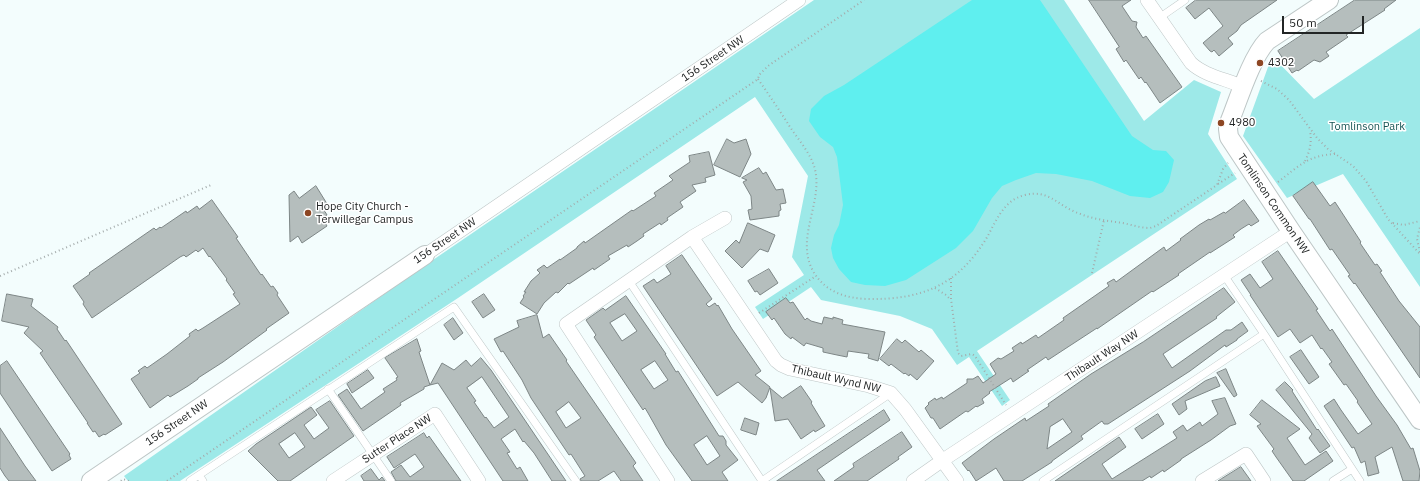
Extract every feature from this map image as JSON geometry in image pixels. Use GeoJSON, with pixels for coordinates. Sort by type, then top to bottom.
{"type":"FeatureCollection","features":[{"type":"Feature","properties":{"kind":"street","name":"156 Street NW"},"geometry":{"type":"LineString","coordinates":[[100,479],[424,255],[799,0]]}},
{"type":"Feature","properties":{"kind":"street"},"geometry":{"type":"LineString","coordinates":[[1147,0],[1191,63],[1198,70],[1244,87]]}},
{"type":"Feature","properties":{"kind":"street","name":"Tomlinson Common NW"},"geometry":{"type":"LineString","coordinates":[[1329,0],[1267,42],[1262,47],[1229,123],[1229,137],[1420,420]]}},
{"type":"Feature","properties":{"kind":"street"},"geometry":{"type":"LineString","coordinates":[[668,481],[566,324],[692,237],[724,218]]}},
{"type":"Feature","properties":{"kind":"street","name":"Thibault Way NW"},"geometry":{"type":"LineString","coordinates":[[912,481],[1291,231]]}},
{"type":"Feature","properties":{"kind":"street","name":"Thibault Wynd NW"},"geometry":{"type":"LineString","coordinates":[[692,237],[776,362],[790,369],[869,386],[891,393],[905,409],[957,481]]}},
{"type":"Feature","properties":{"kind":"street","name":"Sutter Place NW"},"geometry":{"type":"LineString","coordinates":[[333,481],[435,414],[479,481]]}},
{"type":"Feature","properties":{"kind":"street"},"geometry":{"type":"LineString","coordinates":[[1202,481],[1246,454],[1264,481]]}},
{"type":"Feature","properties":{"kind":"lane"},"geometry":{"type":"LineString","coordinates":[[1159,18],[1185,0]]}},
{"type":"Feature","properties":{"kind":"lane"},"geometry":{"type":"LineString","coordinates":[[1224,275],[1360,481]]}},
{"type":"Feature","properties":{"kind":"lane"},"geometry":{"type":"LineString","coordinates":[[629,281],[762,481],[891,393]]}},
{"type":"Feature","properties":{"kind":"lane"},"geometry":{"type":"LineString","coordinates":[[190,481],[201,478],[328,389],[454,307],[576,481]]}},
{"type":"Feature","properties":{"kind":"lane"},"geometry":{"type":"LineString","coordinates":[[1043,481],[1264,334]]}},
{"type":"Feature","properties":{"kind":"lane"},"geometry":{"type":"LineString","coordinates":[[328,389],[374,454],[391,481]]}},
{"type":"Feature","properties":{"kind":"lane"},"geometry":{"type":"LineString","coordinates":[[1333,481],[1352,469]]}},
{"type":"Feature","properties":{"kind":"path"},"geometry":{"type":"LineString","coordinates":[[166,481],[758,79],[758,75],[768,66],[864,0]]}},
{"type":"Feature","properties":{"kind":"path"},"geometry":{"type":"LineString","coordinates":[[758,79],[808,154],[815,169],[816,194],[808,232],[808,260],[816,276],[828,288],[834,292],[853,298],[895,299],[916,295],[935,288],[960,271],[975,255],[986,240],[1003,210],[1018,197],[1034,194],[1048,196],[1074,212],[1104,220],[1146,228],[1153,227],[1235,173]]}},
{"type":"Feature","properties":{"kind":"path"},"geometry":{"type":"LineString","coordinates":[[1261,81],[1276,89],[1289,100],[1310,130],[1328,149],[1346,160],[1359,172],[1392,223],[1420,254]]}},
{"type":"Feature","properties":{"kind":"path"},"geometry":{"type":"LineString","coordinates":[[1304,162],[1309,153],[1310,130]]}},
{"type":"Feature","properties":{"kind":"path"},"geometry":{"type":"LineString","coordinates":[[1278,182],[1304,162],[1318,156],[1336,154]]}},
{"type":"Feature","properties":{"kind":"path"},"geometry":{"type":"LineString","coordinates":[[1217,185],[1223,169],[1228,163]]}},
{"type":"Feature","properties":{"kind":"path"},"geometry":{"type":"LineString","coordinates":[[0,276],[211,185]]}},
{"type":"Feature","properties":{"kind":"path"},"geometry":{"type":"LineString","coordinates":[[1092,273],[1104,220]]}},
{"type":"Feature","properties":{"kind":"path"},"geometry":{"type":"LineString","coordinates":[[1392,223],[1404,225],[1420,221]]}},
{"type":"Feature","properties":{"kind":"path"},"geometry":{"type":"LineString","coordinates":[[1420,227],[1417,246],[1420,254]]}},
{"type":"Feature","properties":{"kind":"path"},"geometry":{"type":"LineString","coordinates":[[748,320],[816,276]]}},
{"type":"Feature","properties":{"kind":"path"},"geometry":{"type":"LineString","coordinates":[[951,278],[951,299],[958,353],[961,356],[972,354],[974,356],[1012,415]]}},
{"type":"Feature","properties":{"kind":"path"},"geometry":{"type":"LineString","coordinates":[[935,288],[951,299]]}},
{"type":"Feature","properties":{"kind":"path"},"geometry":{"type":"LineString","coordinates":[[121,481],[123,479],[128,481]]}},
{"type":"Feature","properties":{"kind":"green space"},"geometry":{"type":"Polygon","coordinates":[[[814,0],[1064,0],[1144,121],[1194,80],[1221,92],[1208,134],[1237,179],[977,351],[1010,400],[1002,406],[969,357],[957,365],[932,329],[900,316],[821,300],[811,287],[763,319],[755,307],[804,275],[792,257],[808,176],[755,97],[458,298],[180,481],[128,481],[124,476],[430,262],[814,0]]]}},
{"type":"Feature","properties":{"kind":"green space","name":"Tomlinson Park"},"geometry":{"type":"Polygon","coordinates":[[[1420,28],[1420,287],[1343,174],[1287,198],[1243,136],[1272,56],[1314,99],[1420,28]]]}},
{"type":"Feature","properties":{"kind":"shaded area"},"geometry":{"type":"Polygon","coordinates":[[[972,0],[1040,0],[1132,136],[1153,150],[1166,151],[1174,160],[1169,182],[1163,192],[1150,198],[1130,196],[1092,181],[1056,174],[1036,173],[1002,186],[992,198],[973,231],[956,248],[906,280],[885,286],[865,285],[851,282],[839,269],[833,258],[831,248],[834,235],[839,225],[843,205],[837,157],[833,147],[820,137],[809,121],[811,109],[824,96],[844,85],[972,0]]]}},
{"type":"Feature","properties":{"kind":"building"},"geometry":{"type":"Polygon","coordinates":[[[1089,0],[1131,0],[1122,6],[1132,21],[1137,22],[1136,27],[1143,38],[1146,36],[1182,87],[1160,103],[1146,82],[1145,83],[1141,77],[1139,79],[1126,60],[1124,62],[1116,49],[1119,47],[1089,0]]]}},
{"type":"Feature","properties":{"kind":"building"},"geometry":{"type":"Polygon","coordinates":[[[1196,0],[1277,0],[1241,25],[1237,31],[1228,38],[1233,44],[1219,56],[1214,50],[1212,52],[1210,51],[1203,43],[1223,26],[1209,8],[1195,19],[1186,8],[1196,0]]]}},
{"type":"Feature","properties":{"kind":"building"},"geometry":{"type":"Polygon","coordinates":[[[1355,0],[1396,0],[1384,9],[1385,10],[1346,35],[1348,37],[1326,52],[1329,56],[1320,62],[1314,60],[1298,71],[1297,70],[1292,73],[1278,51],[1355,0]]]}},
{"type":"Feature","properties":{"kind":"building"},"geometry":{"type":"Polygon","coordinates":[[[727,139],[734,143],[746,139],[751,154],[740,177],[714,165],[727,139]]]}},
{"type":"Feature","properties":{"kind":"building"},"geometry":{"type":"Polygon","coordinates":[[[709,152],[715,175],[705,178],[706,182],[692,185],[696,191],[680,202],[683,207],[667,218],[668,220],[661,225],[660,223],[643,234],[644,236],[628,247],[627,245],[608,256],[610,259],[594,270],[593,268],[569,284],[568,283],[558,293],[556,292],[544,303],[537,314],[520,303],[526,292],[524,292],[531,281],[540,273],[537,270],[544,265],[547,268],[560,260],[584,241],[585,243],[632,210],[633,211],[656,196],[654,193],[673,180],[669,176],[690,162],[689,156],[709,152]]]}},
{"type":"Feature","properties":{"kind":"building"},"geometry":{"type":"Polygon","coordinates":[[[759,168],[763,174],[766,172],[776,190],[783,189],[786,203],[780,204],[781,210],[779,211],[779,216],[750,220],[748,210],[752,209],[751,196],[743,182],[747,180],[742,178],[759,168]]]}},
{"type":"Feature","properties":{"kind":"building"},"geometry":{"type":"Polygon","coordinates":[[[1313,182],[1330,206],[1335,202],[1361,242],[1360,243],[1375,265],[1377,264],[1382,271],[1380,272],[1399,301],[1420,327],[1420,378],[1355,283],[1354,284],[1348,276],[1350,275],[1332,249],[1330,250],[1293,196],[1313,182]]]}},
{"type":"Feature","properties":{"kind":"building","name":"Hope City Church - Terwillegar Campus"},"geometry":{"type":"Polygon","coordinates":[[[316,186],[329,207],[324,210],[327,215],[322,218],[327,226],[302,243],[298,236],[290,242],[289,195],[294,191],[299,198],[316,186]]]}},
{"type":"Feature","properties":{"kind":"building"},"geometry":{"type":"Polygon","coordinates":[[[212,200],[238,237],[236,238],[261,275],[262,274],[271,287],[273,286],[278,293],[277,295],[289,313],[188,386],[170,397],[168,395],[150,408],[131,379],[140,373],[138,371],[145,366],[147,368],[167,354],[190,336],[189,334],[196,329],[198,331],[240,304],[233,294],[235,293],[226,280],[227,279],[203,248],[198,252],[196,250],[186,257],[184,255],[180,257],[92,318],[83,304],[84,302],[73,286],[90,274],[89,273],[154,228],[156,230],[160,227],[161,228],[186,211],[187,213],[197,206],[199,209],[212,200]]]}},
{"type":"Feature","properties":{"kind":"building"},"geometry":{"type":"Polygon","coordinates":[[[1244,200],[1259,221],[1251,226],[1249,224],[1241,229],[1233,235],[1235,237],[1210,252],[1178,274],[1179,275],[1153,292],[1152,291],[1097,329],[1048,360],[1046,357],[1013,382],[1011,378],[989,392],[990,393],[982,399],[984,403],[977,407],[976,406],[968,412],[966,411],[940,429],[933,418],[931,418],[925,408],[929,404],[928,403],[935,398],[936,400],[942,397],[943,399],[967,383],[967,379],[973,379],[978,376],[983,383],[996,374],[990,364],[998,358],[1001,359],[1014,351],[1012,348],[1021,342],[1022,344],[1036,335],[1038,338],[1064,320],[1063,318],[1109,286],[1107,283],[1114,279],[1116,282],[1164,247],[1166,251],[1199,225],[1224,212],[1225,213],[1244,200]]]}},
{"type":"Feature","properties":{"kind":"building"},"geometry":{"type":"Polygon","coordinates":[[[748,223],[775,235],[768,252],[760,249],[742,268],[725,251],[736,240],[739,243],[748,223]]]}},
{"type":"Feature","properties":{"kind":"building"},"geometry":{"type":"Polygon","coordinates":[[[1278,251],[1318,309],[1316,310],[1330,331],[1332,329],[1397,425],[1411,449],[1413,448],[1420,471],[1419,481],[1403,481],[1392,447],[1375,457],[1379,473],[1368,476],[1365,461],[1361,463],[1354,447],[1352,448],[1324,406],[1334,399],[1358,434],[1372,424],[1357,402],[1358,401],[1329,364],[1332,362],[1312,335],[1300,343],[1290,329],[1278,337],[1250,295],[1241,280],[1250,274],[1260,288],[1273,279],[1262,262],[1278,251]]]}},
{"type":"Feature","properties":{"kind":"building"},"geometry":{"type":"Polygon","coordinates":[[[682,255],[712,299],[706,304],[709,307],[715,303],[717,306],[718,305],[732,329],[761,371],[755,375],[770,387],[766,398],[762,403],[738,382],[717,396],[643,286],[654,279],[657,283],[671,274],[666,266],[682,255]]]}},
{"type":"Feature","properties":{"kind":"building"},"geometry":{"type":"Polygon","coordinates":[[[769,269],[778,283],[760,295],[757,291],[755,292],[748,281],[769,269]]]}},
{"type":"Feature","properties":{"kind":"building"},"geometry":{"type":"Polygon","coordinates":[[[1224,288],[1235,302],[1216,317],[1217,318],[1163,354],[1172,368],[1226,330],[1231,330],[1242,322],[1248,331],[1237,340],[1226,347],[1225,345],[1190,371],[1108,424],[1104,424],[1102,421],[1081,436],[1083,439],[1052,462],[1022,481],[1004,481],[996,468],[976,481],[969,470],[968,471],[962,463],[1025,418],[1026,421],[1049,406],[1048,404],[1091,374],[1143,342],[1224,288]],[[1063,419],[1050,427],[1047,449],[1072,432],[1063,419]]]}},
{"type":"Feature","properties":{"kind":"building"},"geometry":{"type":"Polygon","coordinates":[[[7,294],[33,299],[31,306],[58,327],[57,329],[65,341],[66,340],[122,424],[105,435],[104,434],[99,437],[95,431],[93,432],[40,353],[43,351],[24,333],[29,327],[2,321],[7,294]]]}},
{"type":"Feature","properties":{"kind":"building"},"geometry":{"type":"Polygon","coordinates":[[[484,294],[495,310],[483,318],[472,302],[484,294]]]}},
{"type":"Feature","properties":{"kind":"building"},"geometry":{"type":"Polygon","coordinates":[[[626,296],[666,354],[676,372],[678,371],[719,436],[723,436],[726,441],[726,445],[738,460],[722,472],[728,481],[692,481],[666,445],[645,408],[643,410],[594,337],[596,335],[586,320],[603,308],[605,310],[626,296]],[[625,314],[610,323],[622,341],[637,331],[625,314]],[[655,361],[641,370],[654,389],[668,380],[655,361]],[[707,436],[694,445],[707,465],[720,456],[707,436]]]}},
{"type":"Feature","properties":{"kind":"building"},"geometry":{"type":"Polygon","coordinates":[[[786,298],[790,303],[793,302],[805,320],[807,318],[811,321],[822,324],[824,317],[833,319],[833,317],[843,320],[842,324],[885,332],[878,361],[868,358],[869,354],[848,351],[847,357],[823,352],[823,348],[806,343],[804,346],[792,337],[791,339],[785,334],[774,318],[772,320],[766,312],[786,298]]]}},
{"type":"Feature","properties":{"kind":"building"},"geometry":{"type":"Polygon","coordinates":[[[537,315],[543,338],[549,334],[636,463],[633,466],[643,481],[621,481],[614,471],[598,481],[581,481],[580,479],[585,476],[571,454],[569,455],[531,398],[522,380],[503,351],[501,352],[494,339],[519,327],[517,321],[537,315]],[[569,402],[556,412],[566,428],[581,418],[569,402]]]}},
{"type":"Feature","properties":{"kind":"building"},"geometry":{"type":"Polygon","coordinates":[[[453,318],[463,333],[454,340],[444,325],[453,318]]]}},
{"type":"Feature","properties":{"kind":"building"},"geometry":{"type":"Polygon","coordinates":[[[417,339],[421,351],[419,352],[430,385],[424,387],[424,389],[400,403],[401,405],[363,431],[338,395],[347,389],[361,409],[385,392],[383,389],[397,380],[396,378],[398,377],[385,358],[417,339]]]}},
{"type":"Feature","properties":{"kind":"building"},"geometry":{"type":"Polygon","coordinates":[[[897,339],[902,343],[905,340],[919,352],[921,350],[934,361],[917,380],[910,374],[909,376],[905,373],[904,374],[891,364],[889,366],[880,359],[897,339]]]}},
{"type":"Feature","properties":{"kind":"building"},"geometry":{"type":"Polygon","coordinates":[[[1301,350],[1319,377],[1309,384],[1290,357],[1301,350]]]}},
{"type":"Feature","properties":{"kind":"building"},"geometry":{"type":"Polygon","coordinates":[[[481,358],[491,370],[566,481],[552,481],[534,453],[524,441],[523,442],[515,429],[501,439],[510,452],[507,453],[517,469],[520,467],[528,481],[503,481],[438,383],[430,385],[442,363],[454,370],[466,360],[471,366],[481,358]],[[482,377],[467,388],[476,401],[474,402],[494,428],[509,417],[482,377]]]}},
{"type":"Feature","properties":{"kind":"building"},"geometry":{"type":"Polygon","coordinates":[[[7,361],[70,454],[71,459],[52,471],[0,393],[0,366],[7,361]]]}},
{"type":"Feature","properties":{"kind":"building"},"geometry":{"type":"Polygon","coordinates":[[[1226,369],[1237,395],[1234,397],[1217,373],[1226,369]]]}},
{"type":"Feature","properties":{"kind":"building"},"geometry":{"type":"Polygon","coordinates":[[[368,370],[374,378],[352,393],[347,384],[368,370]]]}},
{"type":"Feature","properties":{"kind":"building"},"geometry":{"type":"Polygon","coordinates":[[[1216,377],[1220,386],[1185,401],[1187,409],[1179,415],[1172,404],[1205,381],[1216,377]]]}},
{"type":"Feature","properties":{"kind":"building"},"geometry":{"type":"Polygon","coordinates":[[[1285,382],[1293,390],[1292,391],[1317,430],[1318,429],[1330,446],[1320,453],[1309,438],[1312,434],[1276,390],[1285,382]]]}},
{"type":"Feature","properties":{"kind":"building"},"geometry":{"type":"Polygon","coordinates":[[[801,386],[812,402],[811,403],[825,426],[815,432],[814,430],[801,439],[788,419],[775,421],[770,388],[782,398],[801,386]]]}},
{"type":"Feature","properties":{"kind":"building"},"geometry":{"type":"Polygon","coordinates":[[[1225,398],[1236,424],[1230,426],[1164,472],[1163,470],[1151,478],[1150,476],[1142,481],[1055,481],[1119,437],[1126,447],[1102,464],[1112,479],[1177,438],[1173,432],[1183,425],[1187,431],[1200,422],[1202,426],[1218,414],[1212,401],[1225,398]]]}},
{"type":"Feature","properties":{"kind":"building"},"geometry":{"type":"Polygon","coordinates":[[[1262,400],[1300,429],[1287,438],[1305,465],[1326,451],[1333,461],[1304,481],[1293,481],[1272,451],[1274,449],[1257,426],[1261,424],[1250,415],[1262,400]]]}},
{"type":"Feature","properties":{"kind":"building"},"geometry":{"type":"Polygon","coordinates":[[[330,401],[354,436],[290,481],[278,481],[248,451],[311,407],[317,415],[304,425],[314,439],[329,428],[316,410],[330,401]],[[295,433],[279,444],[289,458],[305,447],[295,433]]]}},
{"type":"Feature","properties":{"kind":"building"},"geometry":{"type":"Polygon","coordinates":[[[884,410],[890,420],[817,470],[825,481],[777,481],[884,410]]]}},
{"type":"Feature","properties":{"kind":"building"},"geometry":{"type":"Polygon","coordinates":[[[1158,414],[1164,424],[1142,439],[1135,429],[1158,414]]]}},
{"type":"Feature","properties":{"kind":"building"},"geometry":{"type":"Polygon","coordinates":[[[745,418],[759,423],[756,435],[741,430],[745,418]]]}},
{"type":"Feature","properties":{"kind":"building"},"geometry":{"type":"Polygon","coordinates":[[[0,428],[36,481],[9,481],[5,476],[0,468],[0,428]]]}},
{"type":"Feature","properties":{"kind":"building"},"geometry":{"type":"Polygon","coordinates":[[[902,432],[912,447],[898,457],[899,459],[867,481],[834,481],[854,467],[853,464],[902,432]]]}},
{"type":"Feature","properties":{"kind":"building"},"geometry":{"type":"Polygon","coordinates":[[[424,433],[427,438],[429,436],[461,481],[396,481],[391,472],[401,465],[410,477],[424,467],[415,454],[394,468],[387,457],[424,433]]]}},
{"type":"Feature","properties":{"kind":"building"},"geometry":{"type":"Polygon","coordinates":[[[1241,467],[1251,481],[1218,481],[1221,479],[1241,467]]]}},
{"type":"Feature","properties":{"kind":"building"},"geometry":{"type":"Polygon","coordinates":[[[371,469],[379,480],[382,477],[385,481],[364,481],[361,476],[371,469]]]}},
{"type":"Feature","properties":{"kind":"place","name":"4302"},"geometry":{"type":"Point","coordinates":[1260,63]}},
{"type":"Feature","properties":{"kind":"place","name":"4980"},"geometry":{"type":"Point","coordinates":[1221,123]}},
{"type":"Feature","properties":{"kind":"place","name":"Hope City Church - Terwillegar Campus"},"geometry":{"type":"Point","coordinates":[308,213]}}]}
